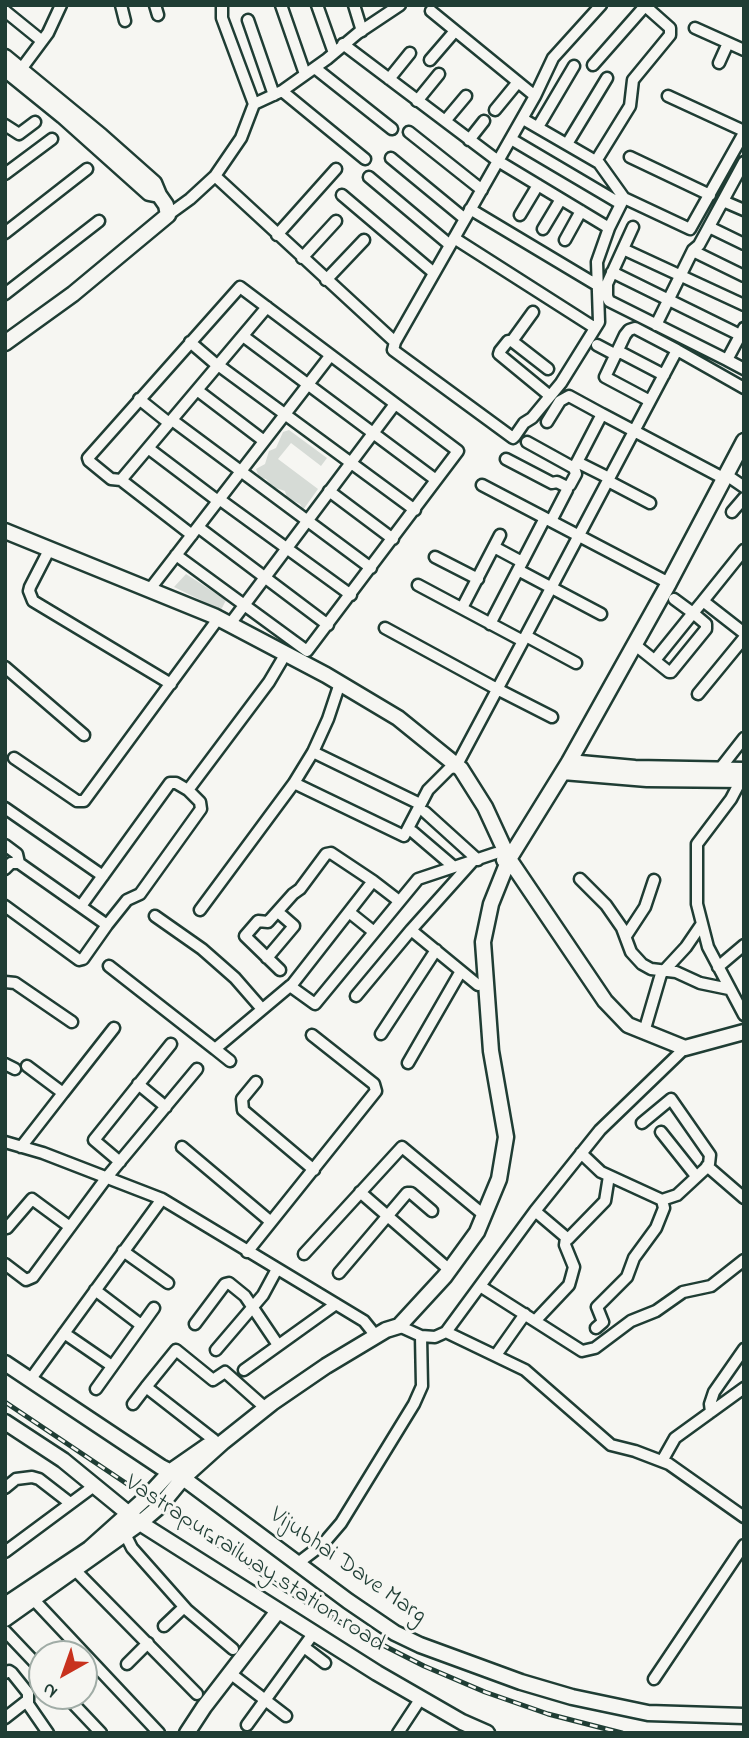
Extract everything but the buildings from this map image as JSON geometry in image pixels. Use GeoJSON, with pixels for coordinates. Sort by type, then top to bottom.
{"type":"FeatureCollection","features":[{"type":"Feature","properties":{"kind":"street"},"geometry":{"type":"LineString","coordinates":[[121,5],[125,21]]}},
{"type":"Feature","properties":{"kind":"street"},"geometry":{"type":"LineString","coordinates":[[5,343],[73,294],[190,199],[215,176],[241,138],[254,104],[222,18],[222,5]]}},
{"type":"Feature","properties":{"kind":"street"},"geometry":{"type":"LineString","coordinates":[[281,5],[305,74]]}},
{"type":"Feature","properties":{"kind":"street"},"geometry":{"type":"LineString","coordinates":[[317,5],[334,53]]}},
{"type":"Feature","properties":{"kind":"street"},"geometry":{"type":"LineString","coordinates":[[354,5],[362,31]]}},
{"type":"Feature","properties":{"kind":"street"},"geometry":{"type":"LineString","coordinates":[[601,5],[553,58],[523,119],[395,342],[393,350],[513,438],[561,383],[599,322],[597,261],[609,228],[623,201]]}},
{"type":"Feature","properties":{"kind":"street"},"geometry":{"type":"LineString","coordinates":[[593,65],[647,6],[670,27],[670,35],[633,80],[630,106],[596,161]]}},
{"type":"Feature","properties":{"kind":"street"},"geometry":{"type":"LineString","coordinates":[[254,104],[278,93],[315,68],[343,44],[395,7]]}},
{"type":"Feature","properties":{"kind":"street"},"geometry":{"type":"LineString","coordinates":[[14,71],[43,41],[56,8]]}},
{"type":"Feature","properties":{"kind":"street"},"geometry":{"type":"LineString","coordinates":[[5,11],[43,41]]}},
{"type":"Feature","properties":{"kind":"street"},"geometry":{"type":"LineString","coordinates":[[431,11],[535,96]]}},
{"type":"Feature","properties":{"kind":"street"},"geometry":{"type":"LineString","coordinates":[[248,20],[278,93],[365,159]]}},
{"type":"Feature","properties":{"kind":"street"},"geometry":{"type":"LineString","coordinates":[[695,28],[744,50]]}},
{"type":"Feature","properties":{"kind":"street"},"geometry":{"type":"LineString","coordinates":[[430,60],[455,31]]}},
{"type":"Feature","properties":{"kind":"street"},"geometry":{"type":"LineString","coordinates":[[719,63],[728,43]]}},
{"type":"Feature","properties":{"kind":"street"},"geometry":{"type":"LineString","coordinates":[[343,44],[498,161],[609,228]]}},
{"type":"Feature","properties":{"kind":"street"},"geometry":{"type":"LineString","coordinates":[[389,79],[410,53]]}},
{"type":"Feature","properties":{"kind":"street"},"geometry":{"type":"LineString","coordinates":[[5,57],[14,71],[154,183],[166,205],[168,215]]}},
{"type":"Feature","properties":{"kind":"street"},"geometry":{"type":"LineString","coordinates":[[538,127],[574,66]]}},
{"type":"Feature","properties":{"kind":"street"},"geometry":{"type":"LineString","coordinates":[[315,68],[392,129]]}},
{"type":"Feature","properties":{"kind":"street"},"geometry":{"type":"LineString","coordinates":[[417,101],[439,74]]}},
{"type":"Feature","properties":{"kind":"street"},"geometry":{"type":"LineString","coordinates":[[568,144],[607,78]]}},
{"type":"Feature","properties":{"kind":"street"},"geometry":{"type":"LineString","coordinates":[[495,110],[518,82]]}},
{"type":"Feature","properties":{"kind":"street"},"geometry":{"type":"LineString","coordinates":[[445,121],[466,96]]}},
{"type":"Feature","properties":{"kind":"street"},"geometry":{"type":"LineString","coordinates":[[511,139],[623,201],[690,229],[744,132],[668,96]]}},
{"type":"Feature","properties":{"kind":"street"},"geometry":{"type":"LineString","coordinates":[[523,119],[596,161],[623,201]]}},
{"type":"Feature","properties":{"kind":"street"},"geometry":{"type":"LineString","coordinates":[[469,139],[484,121]]}},
{"type":"Feature","properties":{"kind":"street"},"geometry":{"type":"LineString","coordinates":[[5,125],[19,134],[35,122]]}},
{"type":"Feature","properties":{"kind":"street"},"geometry":{"type":"LineString","coordinates":[[409,132],[482,190]]}},
{"type":"Feature","properties":{"kind":"street"},"geometry":{"type":"LineString","coordinates":[[5,174],[52,139]]}},
{"type":"Feature","properties":{"kind":"street"},"geometry":{"type":"LineString","coordinates":[[630,157],[710,195]]}},
{"type":"Feature","properties":{"kind":"street"},"geometry":{"type":"LineString","coordinates":[[391,158],[465,219]]}},
{"type":"Feature","properties":{"kind":"street"},"geometry":{"type":"LineString","coordinates":[[656,325],[693,251],[699,245],[744,162]]}},
{"type":"Feature","properties":{"kind":"street"},"geometry":{"type":"LineString","coordinates":[[5,233],[87,169]]}},
{"type":"Feature","properties":{"kind":"street"},"geometry":{"type":"LineString","coordinates":[[277,235],[336,169]]}},
{"type":"Feature","properties":{"kind":"street"},"geometry":{"type":"LineString","coordinates":[[215,176],[395,342]]}},
{"type":"Feature","properties":{"kind":"street"},"geometry":{"type":"LineString","coordinates":[[369,177],[452,242],[595,328]]}},
{"type":"Feature","properties":{"kind":"street"},"geometry":{"type":"LineString","coordinates":[[520,215],[538,185]]}},
{"type":"Feature","properties":{"kind":"street"},"geometry":{"type":"LineString","coordinates":[[342,195],[434,274]]}},
{"type":"Feature","properties":{"kind":"street"},"geometry":{"type":"LineString","coordinates":[[543,229],[561,199]]}},
{"type":"Feature","properties":{"kind":"street"},"geometry":{"type":"LineString","coordinates":[[723,201],[744,211]]}},
{"type":"Feature","properties":{"kind":"street"},"geometry":{"type":"LineString","coordinates":[[470,209],[597,285]]}},
{"type":"Feature","properties":{"kind":"street"},"geometry":{"type":"LineString","coordinates":[[565,240],[581,211]]}},
{"type":"Feature","properties":{"kind":"street"},"geometry":{"type":"LineString","coordinates":[[5,294],[99,221]]}},
{"type":"Feature","properties":{"kind":"street"},"geometry":{"type":"LineString","coordinates":[[302,258],[336,221]]}},
{"type":"Feature","properties":{"kind":"street"},"geometry":{"type":"LineString","coordinates":[[633,227],[606,290],[610,301],[744,369]]}},
{"type":"Feature","properties":{"kind":"street"},"geometry":{"type":"LineString","coordinates":[[709,227],[744,244]]}},
{"type":"Feature","properties":{"kind":"street"},"geometry":{"type":"LineString","coordinates":[[326,280],[364,240]]}},
{"type":"Feature","properties":{"kind":"street"},"geometry":{"type":"LineString","coordinates":[[623,248],[744,305]]}},
{"type":"Feature","properties":{"kind":"street"},"geometry":{"type":"LineString","coordinates":[[693,251],[744,276]]}},
{"type":"Feature","properties":{"kind":"street"},"geometry":{"type":"LineString","coordinates":[[612,272],[742,331],[727,360]]}},
{"type":"Feature","properties":{"kind":"street"},"geometry":{"type":"LineString","coordinates":[[176,555],[304,650],[309,649],[328,625],[351,595],[415,510],[458,451],[240,287],[88,458],[111,479],[121,480],[328,625]]}},
{"type":"Feature","properties":{"kind":"street"},"geometry":{"type":"LineString","coordinates":[[121,480],[267,307]]}},
{"type":"Feature","properties":{"kind":"street"},"geometry":{"type":"LineString","coordinates":[[533,312],[512,341],[508,341],[500,351],[500,356],[550,396]]}},
{"type":"Feature","properties":{"kind":"street"},"geometry":{"type":"LineString","coordinates":[[650,401],[605,377],[625,335],[633,328],[744,388]]}},
{"type":"Feature","properties":{"kind":"street"},"geometry":{"type":"LineString","coordinates":[[243,336],[436,480]]}},
{"type":"Feature","properties":{"kind":"street"},"geometry":{"type":"LineString","coordinates":[[512,341],[548,369]]}},
{"type":"Feature","properties":{"kind":"street"},"geometry":{"type":"LineString","coordinates":[[190,342],[415,510]]}},
{"type":"Feature","properties":{"kind":"street"},"geometry":{"type":"LineString","coordinates":[[597,345],[664,375]]}},
{"type":"Feature","properties":{"kind":"street"},"geometry":{"type":"LineString","coordinates":[[295,783],[402,836],[406,834],[422,808],[428,790],[453,767],[497,690],[677,350]]}},
{"type":"Feature","properties":{"kind":"street"},"geometry":{"type":"LineString","coordinates":[[150,589],[330,356]]}},
{"type":"Feature","properties":{"kind":"street"},"geometry":{"type":"LineString","coordinates":[[197,390],[264,441]]}},
{"type":"Feature","properties":{"kind":"street"},"geometry":{"type":"LineString","coordinates":[[547,422],[560,401],[569,396],[744,487]]}},
{"type":"Feature","properties":{"kind":"street"},"geometry":{"type":"LineString","coordinates":[[139,399],[371,568]]}},
{"type":"Feature","properties":{"kind":"street"},"geometry":{"type":"LineString","coordinates":[[14,758],[77,801],[84,801],[217,621],[243,606],[395,404]]}},
{"type":"Feature","properties":{"kind":"street"},"geometry":{"type":"LineString","coordinates":[[506,459],[552,483],[557,482],[567,487],[576,474],[575,465],[602,414]]}},
{"type":"Feature","properties":{"kind":"street"},"geometry":{"type":"LineString","coordinates":[[5,1619],[140,1523],[160,1506],[177,1475],[214,1440],[261,1404],[322,1360],[396,1321],[445,1266],[472,1228],[494,1178],[499,1137],[478,985],[477,942],[485,902],[501,857],[566,767],[669,583],[744,441]]}},
{"type":"Feature","properties":{"kind":"street"},"geometry":{"type":"LineString","coordinates":[[527,442],[650,503]]}},
{"type":"Feature","properties":{"kind":"street"},"geometry":{"type":"LineString","coordinates":[[148,449],[351,595]]}},
{"type":"Feature","properties":{"kind":"street"},"geometry":{"type":"LineString","coordinates":[[482,485],[669,583]]}},
{"type":"Feature","properties":{"kind":"street"},"geometry":{"type":"LineString","coordinates":[[490,624],[520,566],[567,490]]}},
{"type":"Feature","properties":{"kind":"street"},"geometry":{"type":"LineString","coordinates":[[329,491],[393,538]]}},
{"type":"Feature","properties":{"kind":"street"},"geometry":{"type":"LineString","coordinates":[[733,512],[744,498]]}},
{"type":"Feature","properties":{"kind":"street"},"geometry":{"type":"LineString","coordinates":[[5,531],[150,589],[326,675],[398,718],[453,767],[479,810],[501,857],[605,1001],[628,1025],[685,1048]]}},
{"type":"Feature","properties":{"kind":"street"},"geometry":{"type":"LineString","coordinates":[[462,608],[500,535]]}},
{"type":"Feature","properties":{"kind":"street"},"geometry":{"type":"LineString","coordinates":[[5,540],[217,621],[395,723],[453,767]]}},
{"type":"Feature","properties":{"kind":"street"},"geometry":{"type":"LineString","coordinates":[[494,547],[551,587],[601,614]]}},
{"type":"Feature","properties":{"kind":"street"},"geometry":{"type":"LineString","coordinates":[[655,660],[744,550]]}},
{"type":"Feature","properties":{"kind":"street"},"geometry":{"type":"LineString","coordinates":[[47,554],[30,587],[33,601],[171,684]]}},
{"type":"Feature","properties":{"kind":"street"},"geometry":{"type":"LineString","coordinates":[[435,557],[478,579]]}},
{"type":"Feature","properties":{"kind":"street"},"geometry":{"type":"LineString","coordinates":[[418,585],[490,624],[576,663]]}},
{"type":"Feature","properties":{"kind":"street"},"geometry":{"type":"LineString","coordinates":[[634,645],[669,672],[672,671],[706,629],[706,624],[674,598]]}},
{"type":"Feature","properties":{"kind":"street"},"geometry":{"type":"LineString","coordinates":[[698,694],[744,636],[703,601]]}},
{"type":"Feature","properties":{"kind":"street"},"geometry":{"type":"LineString","coordinates":[[385,628],[552,717]]}},
{"type":"Feature","properties":{"kind":"street"},"geometry":{"type":"LineString","coordinates":[[188,790],[269,682],[282,660]]}},
{"type":"Feature","properties":{"kind":"street"},"geometry":{"type":"LineString","coordinates":[[5,667],[84,735]]}},
{"type":"Feature","properties":{"kind":"street"},"geometry":{"type":"LineString","coordinates":[[200,910],[295,783],[313,752],[338,689]]}},
{"type":"Feature","properties":{"kind":"street"},"geometry":{"type":"LineString","coordinates":[[719,770],[744,738]]}},
{"type":"Feature","properties":{"kind":"street"},"geometry":{"type":"LineString","coordinates":[[313,752],[422,808],[475,860]]}},
{"type":"Feature","properties":{"kind":"street"},"geometry":{"type":"LineString","coordinates":[[566,767],[719,770],[743,777]]}},
{"type":"Feature","properties":{"kind":"street"},"geometry":{"type":"LineString","coordinates":[[566,767],[647,779],[743,777]]}},
{"type":"Feature","properties":{"kind":"street"},"geometry":{"type":"LineString","coordinates":[[742,1009],[718,967],[701,925],[697,904],[697,844],[731,799],[743,777]]}},
{"type":"Feature","properties":{"kind":"street"},"geometry":{"type":"LineString","coordinates":[[5,906],[79,960],[83,959],[127,900],[140,894],[201,809],[200,802],[188,790],[176,783],[170,783],[81,906]]}},
{"type":"Feature","properties":{"kind":"street"},"geometry":{"type":"LineString","coordinates":[[5,808],[103,876]]}},
{"type":"Feature","properties":{"kind":"street"},"geometry":{"type":"LineString","coordinates":[[413,832],[454,867]]}},
{"type":"Feature","properties":{"kind":"street"},"geometry":{"type":"LineString","coordinates":[[5,845],[18,854],[19,863]]}},
{"type":"Feature","properties":{"kind":"street"},"geometry":{"type":"LineString","coordinates":[[279,970],[245,936],[256,923],[268,922],[278,912],[328,853],[399,901]]}},
{"type":"Feature","properties":{"kind":"street"},"geometry":{"type":"LineString","coordinates":[[292,986],[315,1004],[418,879],[475,860],[501,857]]}},
{"type":"Feature","properties":{"kind":"street"},"geometry":{"type":"LineString","coordinates":[[7,1601],[89,1549],[128,1514],[272,1403],[375,1333],[399,1326],[445,1276],[477,1232],[499,1179],[506,1137],[491,1051],[483,942],[501,857]]}},
{"type":"Feature","properties":{"kind":"street"},"geometry":{"type":"LineString","coordinates":[[356,996],[475,860]]}},
{"type":"Feature","properties":{"kind":"street"},"geometry":{"type":"LineString","coordinates":[[5,869],[11,863],[19,863],[107,925]]}},
{"type":"Feature","properties":{"kind":"street"},"geometry":{"type":"LineString","coordinates":[[580,879],[606,905],[626,936],[635,958],[651,969],[676,972],[700,983],[729,989]]}},
{"type":"Feature","properties":{"kind":"street"},"geometry":{"type":"LineString","coordinates":[[626,936],[645,907],[654,880]]}},
{"type":"Feature","properties":{"kind":"street"},"geometry":{"type":"LineString","coordinates":[[215,1049],[292,986],[373,881]]}},
{"type":"Feature","properties":{"kind":"street"},"geometry":{"type":"LineString","coordinates":[[267,958],[294,926],[278,912]]}},
{"type":"Feature","properties":{"kind":"street"},"geometry":{"type":"LineString","coordinates":[[349,912],[374,932]]}},
{"type":"Feature","properties":{"kind":"street"},"geometry":{"type":"LineString","coordinates":[[155,916],[202,949],[235,978],[262,1009]]}},
{"type":"Feature","properties":{"kind":"street"},"geometry":{"type":"LineString","coordinates":[[644,1032],[658,979],[701,925]]}},
{"type":"Feature","properties":{"kind":"street"},"geometry":{"type":"LineString","coordinates":[[411,930],[478,985]]}},
{"type":"Feature","properties":{"kind":"street"},"geometry":{"type":"LineString","coordinates":[[718,967],[744,945]]}},
{"type":"Feature","properties":{"kind":"street"},"geometry":{"type":"LineString","coordinates":[[381,1034],[436,950]]}},
{"type":"Feature","properties":{"kind":"street"},"geometry":{"type":"LineString","coordinates":[[109,966],[230,1061]]}},
{"type":"Feature","properties":{"kind":"street"},"geometry":{"type":"LineString","coordinates":[[408,1063],[461,971]]}},
{"type":"Feature","properties":{"kind":"street"},"geometry":{"type":"LineString","coordinates":[[5,982],[15,983],[72,1022]]}},
{"type":"Feature","properties":{"kind":"street"},"geometry":{"type":"LineString","coordinates":[[21,1147],[114,1028]]}},
{"type":"Feature","properties":{"kind":"street"},"geometry":{"type":"LineString","coordinates":[[399,1326],[421,1336],[435,1337],[446,1332],[535,1211],[600,1130],[685,1048],[744,1032]]}},
{"type":"Feature","properties":{"kind":"street"},"geometry":{"type":"LineString","coordinates":[[247,1252],[376,1091],[374,1084],[312,1035]]}},
{"type":"Feature","properties":{"kind":"street"},"geometry":{"type":"LineString","coordinates":[[120,1162],[94,1140],[171,1044]]}},
{"type":"Feature","properties":{"kind":"street"},"geometry":{"type":"LineString","coordinates":[[27,1066],[63,1093]]}},
{"type":"Feature","properties":{"kind":"street"},"geometry":{"type":"LineString","coordinates":[[5,1265],[30,1280],[107,1177],[197,1069]]}},
{"type":"Feature","properties":{"kind":"street"},"geometry":{"type":"LineString","coordinates":[[256,1082],[243,1099],[243,1110],[314,1170]]}},
{"type":"Feature","properties":{"kind":"street"},"geometry":{"type":"LineString","coordinates":[[138,1084],[166,1107]]}},
{"type":"Feature","properties":{"kind":"street"},"geometry":{"type":"LineString","coordinates":[[581,1153],[593,1167],[662,1200],[677,1195],[708,1166],[710,1155],[673,1100],[668,1100],[642,1123]]}},
{"type":"Feature","properties":{"kind":"street"},"geometry":{"type":"LineString","coordinates":[[661,1132],[696,1176]]}},
{"type":"Feature","properties":{"kind":"street"},"geometry":{"type":"LineString","coordinates":[[5,1142],[162,1199],[364,1321],[375,1333]]}},
{"type":"Feature","properties":{"kind":"street"},"geometry":{"type":"LineString","coordinates":[[182,1147],[271,1222]]}},
{"type":"Feature","properties":{"kind":"street"},"geometry":{"type":"LineString","coordinates":[[304,1254],[402,1147],[479,1211]]}},
{"type":"Feature","properties":{"kind":"street"},"geometry":{"type":"LineString","coordinates":[[708,1166],[744,1198]]}},
{"type":"Feature","properties":{"kind":"street"},"geometry":{"type":"LineString","coordinates":[[566,1238],[570,1237],[604,1200],[609,1176]]}},
{"type":"Feature","properties":{"kind":"street"},"geometry":{"type":"LineString","coordinates":[[360,1192],[445,1266]]}},
{"type":"Feature","properties":{"kind":"street"},"geometry":{"type":"LineString","coordinates":[[339,1273],[409,1193],[432,1211]]}},
{"type":"Feature","properties":{"kind":"street"},"geometry":{"type":"LineString","coordinates":[[7,1228],[32,1199],[70,1227]]}},
{"type":"Feature","properties":{"kind":"street"},"geometry":{"type":"LineString","coordinates":[[30,1380],[162,1199]]}},
{"type":"Feature","properties":{"kind":"street"},"geometry":{"type":"LineString","coordinates":[[596,1328],[603,1322],[597,1307],[626,1277],[634,1258],[662,1216],[662,1200]]}},
{"type":"Feature","properties":{"kind":"street"},"geometry":{"type":"LineString","coordinates":[[535,1211],[566,1238],[566,1248],[574,1267],[569,1284],[535,1321]]}},
{"type":"Feature","properties":{"kind":"street"},"geometry":{"type":"LineString","coordinates":[[124,1251],[168,1283]]}},
{"type":"Feature","properties":{"kind":"street"},"geometry":{"type":"LineString","coordinates":[[480,1286],[582,1351],[589,1350],[631,1321],[656,1311],[683,1292],[711,1286],[744,1260]]}},
{"type":"Feature","properties":{"kind":"street"},"geometry":{"type":"LineString","coordinates":[[216,1350],[254,1307],[277,1269]]}},
{"type":"Feature","properties":{"kind":"street"},"geometry":{"type":"LineString","coordinates":[[195,1324],[226,1283],[233,1285],[254,1307],[278,1345]]}},
{"type":"Feature","properties":{"kind":"street"},"geometry":{"type":"LineString","coordinates":[[95,1290],[141,1325]]}},
{"type":"Feature","properties":{"kind":"street"},"geometry":{"type":"LineString","coordinates":[[244,1370],[336,1304]]}},
{"type":"Feature","properties":{"kind":"street"},"geometry":{"type":"LineString","coordinates":[[96,1389],[153,1308]]}},
{"type":"Feature","properties":{"kind":"street"},"geometry":{"type":"LineString","coordinates":[[496,1355],[525,1314]]}},
{"type":"Feature","properties":{"kind":"street"},"geometry":{"type":"LineString","coordinates":[[446,1332],[525,1370],[611,1445],[669,1464],[744,1517]]}},
{"type":"Feature","properties":{"kind":"street"},"geometry":{"type":"LineString","coordinates":[[64,1333],[112,1366]]}},
{"type":"Feature","properties":{"kind":"street"},"geometry":{"type":"LineString","coordinates":[[298,1563],[323,1544],[341,1522],[409,1413],[422,1386],[421,1336]]}},
{"type":"Feature","properties":{"kind":"street"},"geometry":{"type":"LineString","coordinates":[[711,1412],[710,1404],[714,1392],[744,1349]]}},
{"type":"Feature","properties":{"kind":"street"},"geometry":{"type":"LineString","coordinates":[[133,1404],[176,1350],[213,1380],[225,1371],[261,1404]]}},
{"type":"Feature","properties":{"kind":"street","name":"Vijubhai Dave Marg"},"geometry":{"type":"LineString","coordinates":[[5,1363],[177,1475],[395,1633],[420,1645],[572,1698],[648,1713],[744,1716]]}},
{"type":"Feature","properties":{"kind":"street"},"geometry":{"type":"LineString","coordinates":[[146,1387],[214,1440]]}},
{"type":"Feature","properties":{"kind":"street"},"geometry":{"type":"LineString","coordinates":[[662,1461],[675,1438],[744,1388]]}},
{"type":"Feature","properties":{"kind":"street","name":"Vastrapur railway station road"},"geometry":{"type":"LineString","coordinates":[[5,1422],[63,1460],[140,1523],[313,1634],[462,1722],[487,1733]]}},
{"type":"Feature","properties":{"kind":"street"},"geometry":{"type":"LineString","coordinates":[[5,1488],[16,1479],[39,1479],[70,1503]]}},
{"type":"Feature","properties":{"kind":"street"},"geometry":{"type":"LineString","coordinates":[[5,1552],[94,1486]]}},
{"type":"Feature","properties":{"kind":"street"},"geometry":{"type":"LineString","coordinates":[[125,1534],[132,1548],[184,1607],[233,1649]]}},
{"type":"Feature","properties":{"kind":"street"},"geometry":{"type":"LineString","coordinates":[[654,1679],[744,1545]]}},
{"type":"Feature","properties":{"kind":"street"},"geometry":{"type":"LineString","coordinates":[[75,1570],[197,1694]]}},
{"type":"Feature","properties":{"kind":"street"},"geometry":{"type":"LineString","coordinates":[[33,1599],[159,1733]]}},
{"type":"Feature","properties":{"kind":"street"},"geometry":{"type":"LineString","coordinates":[[164,1626],[184,1607]]}},
{"type":"Feature","properties":{"kind":"street"},"geometry":{"type":"LineString","coordinates":[[191,1732],[204,1707],[278,1611]]}},
{"type":"Feature","properties":{"kind":"street"},"geometry":{"type":"LineString","coordinates":[[5,1631],[28,1655]]}},
{"type":"Feature","properties":{"kind":"street"},"geometry":{"type":"LineString","coordinates":[[247,1725],[313,1634]]}},
{"type":"Feature","properties":{"kind":"street"},"geometry":{"type":"LineString","coordinates":[[127,1664],[148,1643]]}},
{"type":"Feature","properties":{"kind":"street"},"geometry":{"type":"LineString","coordinates":[[304,1647],[325,1663]]}},
{"type":"Feature","properties":{"kind":"street"},"geometry":{"type":"LineString","coordinates":[[5,1673],[12,1673],[28,1693]]}},
{"type":"Feature","properties":{"kind":"street"},"geometry":{"type":"LineString","coordinates":[[230,1673],[286,1716]]}},
{"type":"Feature","properties":{"kind":"street"},"geometry":{"type":"LineString","coordinates":[[398,1733],[421,1698]]}},
{"type":"Feature","properties":{"kind":"street"},"geometry":{"type":"LineString","coordinates":[[5,1718],[28,1700]]}},
{"type":"Feature","properties":{"kind":"street"},"geometry":{"type":"LineString","coordinates":[[34,1710],[46,1732]]}},
{"type":"Feature","properties":{"kind":"street"},"geometry":{"type":"LineString","coordinates":[[79,1710],[101,1733]]}},
{"type":"Feature","properties":{"kind":"shaded area"},"geometry":{"type":"Polygon","coordinates":[[[289,430],[327,458],[321,466],[291,443],[278,459],[318,489],[303,510],[300,504],[287,498],[285,491],[273,487],[266,479],[259,477],[256,469],[265,464],[269,451],[276,448],[283,432],[289,430]]]}},
{"type":"Feature","properties":{"kind":"shaded area"},"geometry":{"type":"Polygon","coordinates":[[[186,574],[226,600],[221,610],[174,587],[186,574]]]}},
{"type":"Feature","properties":{"kind":"railway"},"geometry":{"type":"LineString","coordinates":[[5,1402],[285,1590],[357,1632],[424,1666],[485,1692],[548,1714],[622,1733]]}}]}
